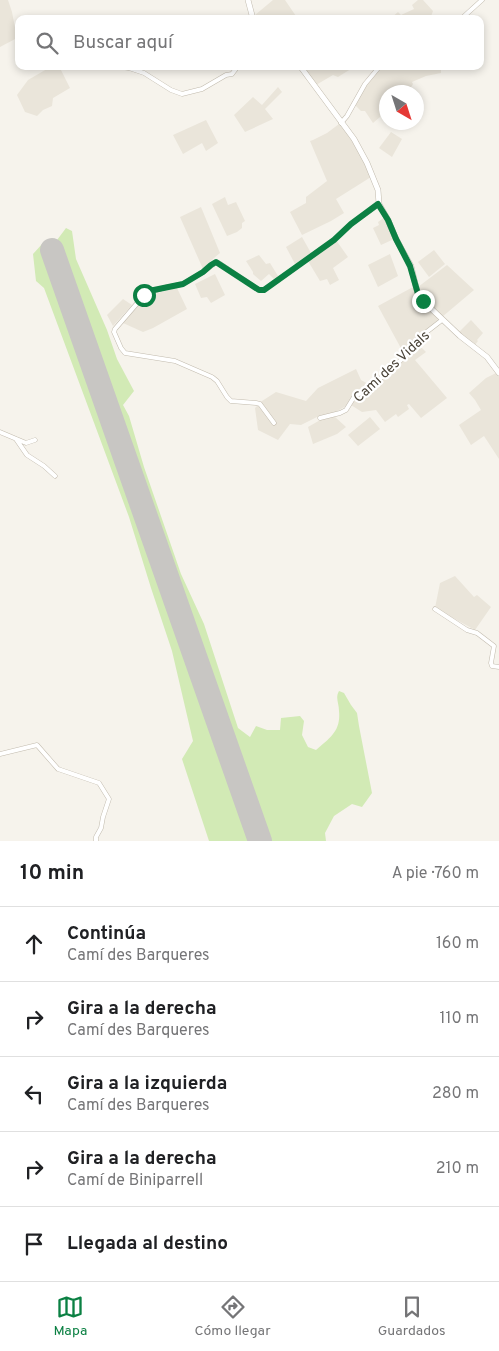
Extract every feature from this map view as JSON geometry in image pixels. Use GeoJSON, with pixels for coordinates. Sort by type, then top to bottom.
{"type":"FeatureCollection","features":[{"type":"Feature","properties":{"kind":"street"},"geometry":{"type":"LineString","coordinates":[[248,0],[252,15]]}},
{"type":"Feature","properties":{"kind":"street"},"geometry":{"type":"LineString","coordinates":[[465,15],[482,0]]}},
{"type":"Feature","properties":{"kind":"street"},"geometry":{"type":"LineString","coordinates":[[135,70],[182,94],[202,89],[226,75],[232,74],[235,70]]}},
{"type":"Feature","properties":{"kind":"street"},"geometry":{"type":"LineString","coordinates":[[303,70],[354,139],[368,164],[378,190],[378,204],[388,220],[410,266],[418,294],[442,320],[487,357],[499,373]]}},
{"type":"Feature","properties":{"kind":"street"},"geometry":{"type":"LineString","coordinates":[[341,122],[347,116],[365,84],[377,70]]}},
{"type":"Feature","properties":{"kind":"street"},"geometry":{"type":"LineString","coordinates":[[274,423],[260,404],[228,400],[219,383],[212,377],[175,361],[124,352],[120,348],[114,332],[115,328],[146,293],[183,284],[214,263],[218,263],[259,290],[264,290],[334,240],[351,224],[378,204]]}},
{"type":"Feature","properties":{"kind":"street","name":"Camí des Vidals"},"geometry":{"type":"LineString","coordinates":[[320,418],[346,410],[354,397],[371,386],[401,360],[415,341],[442,320]]}},
{"type":"Feature","properties":{"kind":"street"},"geometry":{"type":"LineString","coordinates":[[0,432],[26,443],[35,440],[24,450]]}},
{"type":"Feature","properties":{"kind":"street"},"geometry":{"type":"LineString","coordinates":[[16,439],[28,456],[55,476]]}},
{"type":"Feature","properties":{"kind":"street"},"geometry":{"type":"LineString","coordinates":[[435,609],[467,630],[477,633],[488,640],[494,646],[492,666],[499,667]]}},
{"type":"Feature","properties":{"kind":"street"},"geometry":{"type":"LineString","coordinates":[[0,754],[34,744],[58,769],[100,784],[109,799],[96,841]]}},
{"type":"Feature","properties":{"kind":"shaded area"},"geometry":{"type":"Polygon","coordinates":[[[0,0],[8,0],[15,28],[15,39],[0,47],[0,0]]]}},
{"type":"Feature","properties":{"kind":"shaded area"},"geometry":{"type":"Polygon","coordinates":[[[273,0],[285,0],[295,15],[255,15],[273,0]]]}},
{"type":"Feature","properties":{"kind":"shaded area"},"geometry":{"type":"Polygon","coordinates":[[[418,0],[423,0],[433,11],[432,15],[401,15],[414,9],[412,5],[418,0]]]}},
{"type":"Feature","properties":{"kind":"shaded area"},"geometry":{"type":"Polygon","coordinates":[[[45,70],[61,70],[70,88],[53,98],[52,106],[43,110],[37,116],[25,112],[17,95],[28,80],[45,70]]]}},
{"type":"Feature","properties":{"kind":"shaded area"},"geometry":{"type":"Polygon","coordinates":[[[305,70],[349,70],[338,77],[333,75],[316,85],[305,70]]]}},
{"type":"Feature","properties":{"kind":"shaded area"},"geometry":{"type":"Polygon","coordinates":[[[379,70],[441,70],[441,73],[426,76],[412,82],[412,85],[379,85],[379,118],[373,123],[365,111],[361,111],[355,105],[379,70]]]}},
{"type":"Feature","properties":{"kind":"shaded area"},"geometry":{"type":"Polygon","coordinates":[[[278,87],[282,92],[265,109],[273,119],[245,132],[234,115],[253,97],[262,105],[278,87]]]}},
{"type":"Feature","properties":{"kind":"shaded area"},"geometry":{"type":"Polygon","coordinates":[[[206,120],[218,143],[206,151],[202,143],[183,154],[173,135],[206,120]]]}},
{"type":"Feature","properties":{"kind":"shaded area"},"geometry":{"type":"Polygon","coordinates":[[[339,124],[356,145],[371,177],[336,199],[344,213],[302,235],[290,212],[306,203],[306,197],[327,181],[310,141],[327,133],[339,124]]]}},
{"type":"Feature","properties":{"kind":"shaded area"},"geometry":{"type":"Polygon","coordinates":[[[391,132],[402,139],[392,157],[379,148],[391,132]]]}},
{"type":"Feature","properties":{"kind":"shaded area"},"geometry":{"type":"Polygon","coordinates":[[[225,197],[228,205],[236,202],[245,221],[242,223],[242,228],[227,236],[212,204],[225,197]]]}},
{"type":"Feature","properties":{"kind":"shaded area"},"geometry":{"type":"Polygon","coordinates":[[[201,207],[220,253],[203,269],[180,217],[201,207]]]}},
{"type":"Feature","properties":{"kind":"shaded area"},"geometry":{"type":"Polygon","coordinates":[[[385,217],[394,239],[381,245],[373,228],[379,225],[378,222],[385,217]]]}},
{"type":"Feature","properties":{"kind":"shaded area"},"geometry":{"type":"Polygon","coordinates":[[[302,237],[311,253],[295,264],[286,247],[302,237]]]}},
{"type":"Feature","properties":{"kind":"shaded area"},"geometry":{"type":"Polygon","coordinates":[[[336,240],[348,257],[333,268],[339,280],[330,285],[327,279],[320,281],[308,261],[336,240]]]}},
{"type":"Feature","properties":{"kind":"shaded area"},"geometry":{"type":"Polygon","coordinates":[[[434,250],[445,264],[429,277],[418,262],[434,250]]]}},
{"type":"Feature","properties":{"kind":"shaded area"},"geometry":{"type":"Polygon","coordinates":[[[390,254],[398,276],[378,287],[368,265],[390,254]]]}},
{"type":"Feature","properties":{"kind":"shaded area"},"geometry":{"type":"Polygon","coordinates":[[[259,255],[266,264],[270,263],[278,276],[274,279],[269,274],[261,281],[253,274],[246,261],[259,255]]]}},
{"type":"Feature","properties":{"kind":"shaded area"},"geometry":{"type":"Polygon","coordinates":[[[447,265],[474,290],[442,317],[423,299],[418,287],[447,265]]]}},
{"type":"Feature","properties":{"kind":"shaded area"},"geometry":{"type":"Polygon","coordinates":[[[215,274],[225,295],[211,303],[207,297],[201,298],[195,284],[215,274]]]}},
{"type":"Feature","properties":{"kind":"shaded area"},"geometry":{"type":"Polygon","coordinates":[[[413,287],[438,321],[412,341],[403,352],[378,306],[413,287]]]}},
{"type":"Feature","properties":{"kind":"shaded area"},"geometry":{"type":"Polygon","coordinates":[[[177,288],[187,309],[143,332],[123,323],[146,296],[177,288]]]}},
{"type":"Feature","properties":{"kind":"shaded area"},"geometry":{"type":"Polygon","coordinates":[[[123,299],[132,305],[113,326],[107,315],[123,299]]]}},
{"type":"Feature","properties":{"kind":"shaded area"},"geometry":{"type":"Polygon","coordinates":[[[471,320],[483,333],[475,345],[459,332],[471,320]]]}},
{"type":"Feature","properties":{"kind":"shaded area"},"geometry":{"type":"Polygon","coordinates":[[[416,342],[426,352],[415,360],[447,398],[421,418],[409,404],[407,405],[409,409],[398,417],[396,414],[385,422],[376,410],[362,412],[351,405],[355,398],[372,388],[416,342]]]}},
{"type":"Feature","properties":{"kind":"shaded area"},"geometry":{"type":"Polygon","coordinates":[[[356,369],[361,380],[370,385],[354,394],[346,406],[334,413],[317,417],[301,425],[290,424],[278,440],[258,430],[255,408],[276,392],[306,401],[318,388],[356,369]]]}},
{"type":"Feature","properties":{"kind":"shaded area"},"geometry":{"type":"Polygon","coordinates":[[[496,373],[499,377],[499,459],[484,436],[471,445],[459,425],[481,410],[469,393],[486,378],[496,373]]]}},
{"type":"Feature","properties":{"kind":"shaded area"},"geometry":{"type":"Polygon","coordinates":[[[334,416],[346,427],[337,434],[313,444],[308,427],[322,419],[334,416]]]}},
{"type":"Feature","properties":{"kind":"shaded area"},"geometry":{"type":"Polygon","coordinates":[[[370,417],[380,429],[358,446],[348,435],[370,417]]]}},
{"type":"Feature","properties":{"kind":"shaded area"},"geometry":{"type":"Polygon","coordinates":[[[455,576],[474,597],[477,595],[491,607],[475,630],[435,608],[440,583],[455,576]]]}},
{"type":"Feature","properties":{"kind":"green space"},"geometry":{"type":"Polygon","coordinates":[[[66,228],[72,231],[76,259],[107,330],[117,359],[134,391],[123,405],[129,416],[144,467],[181,574],[204,624],[238,728],[250,737],[256,726],[267,730],[280,730],[281,718],[300,716],[304,721],[302,735],[308,747],[316,750],[334,734],[338,724],[339,708],[337,698],[339,691],[344,693],[357,713],[372,793],[362,807],[352,804],[334,816],[325,833],[326,841],[267,841],[62,263],[65,258],[57,247],[44,252],[254,841],[209,841],[182,759],[193,741],[172,651],[129,517],[44,288],[36,281],[33,254],[43,243],[57,240],[66,228]]]}},
{"type":"Feature","properties":{"kind":"runway"},"geometry":{"type":"LineString","coordinates":[[52,250],[260,841]]}},
{"type":"Feature","properties":{"kind":"route"},"geometry":{"type":"LineString","coordinates":[[144,295],[149,291],[183,284],[216,262],[259,290],[264,290],[334,240],[351,224],[378,204],[388,220],[410,266],[418,294],[423,301]]}}]}
